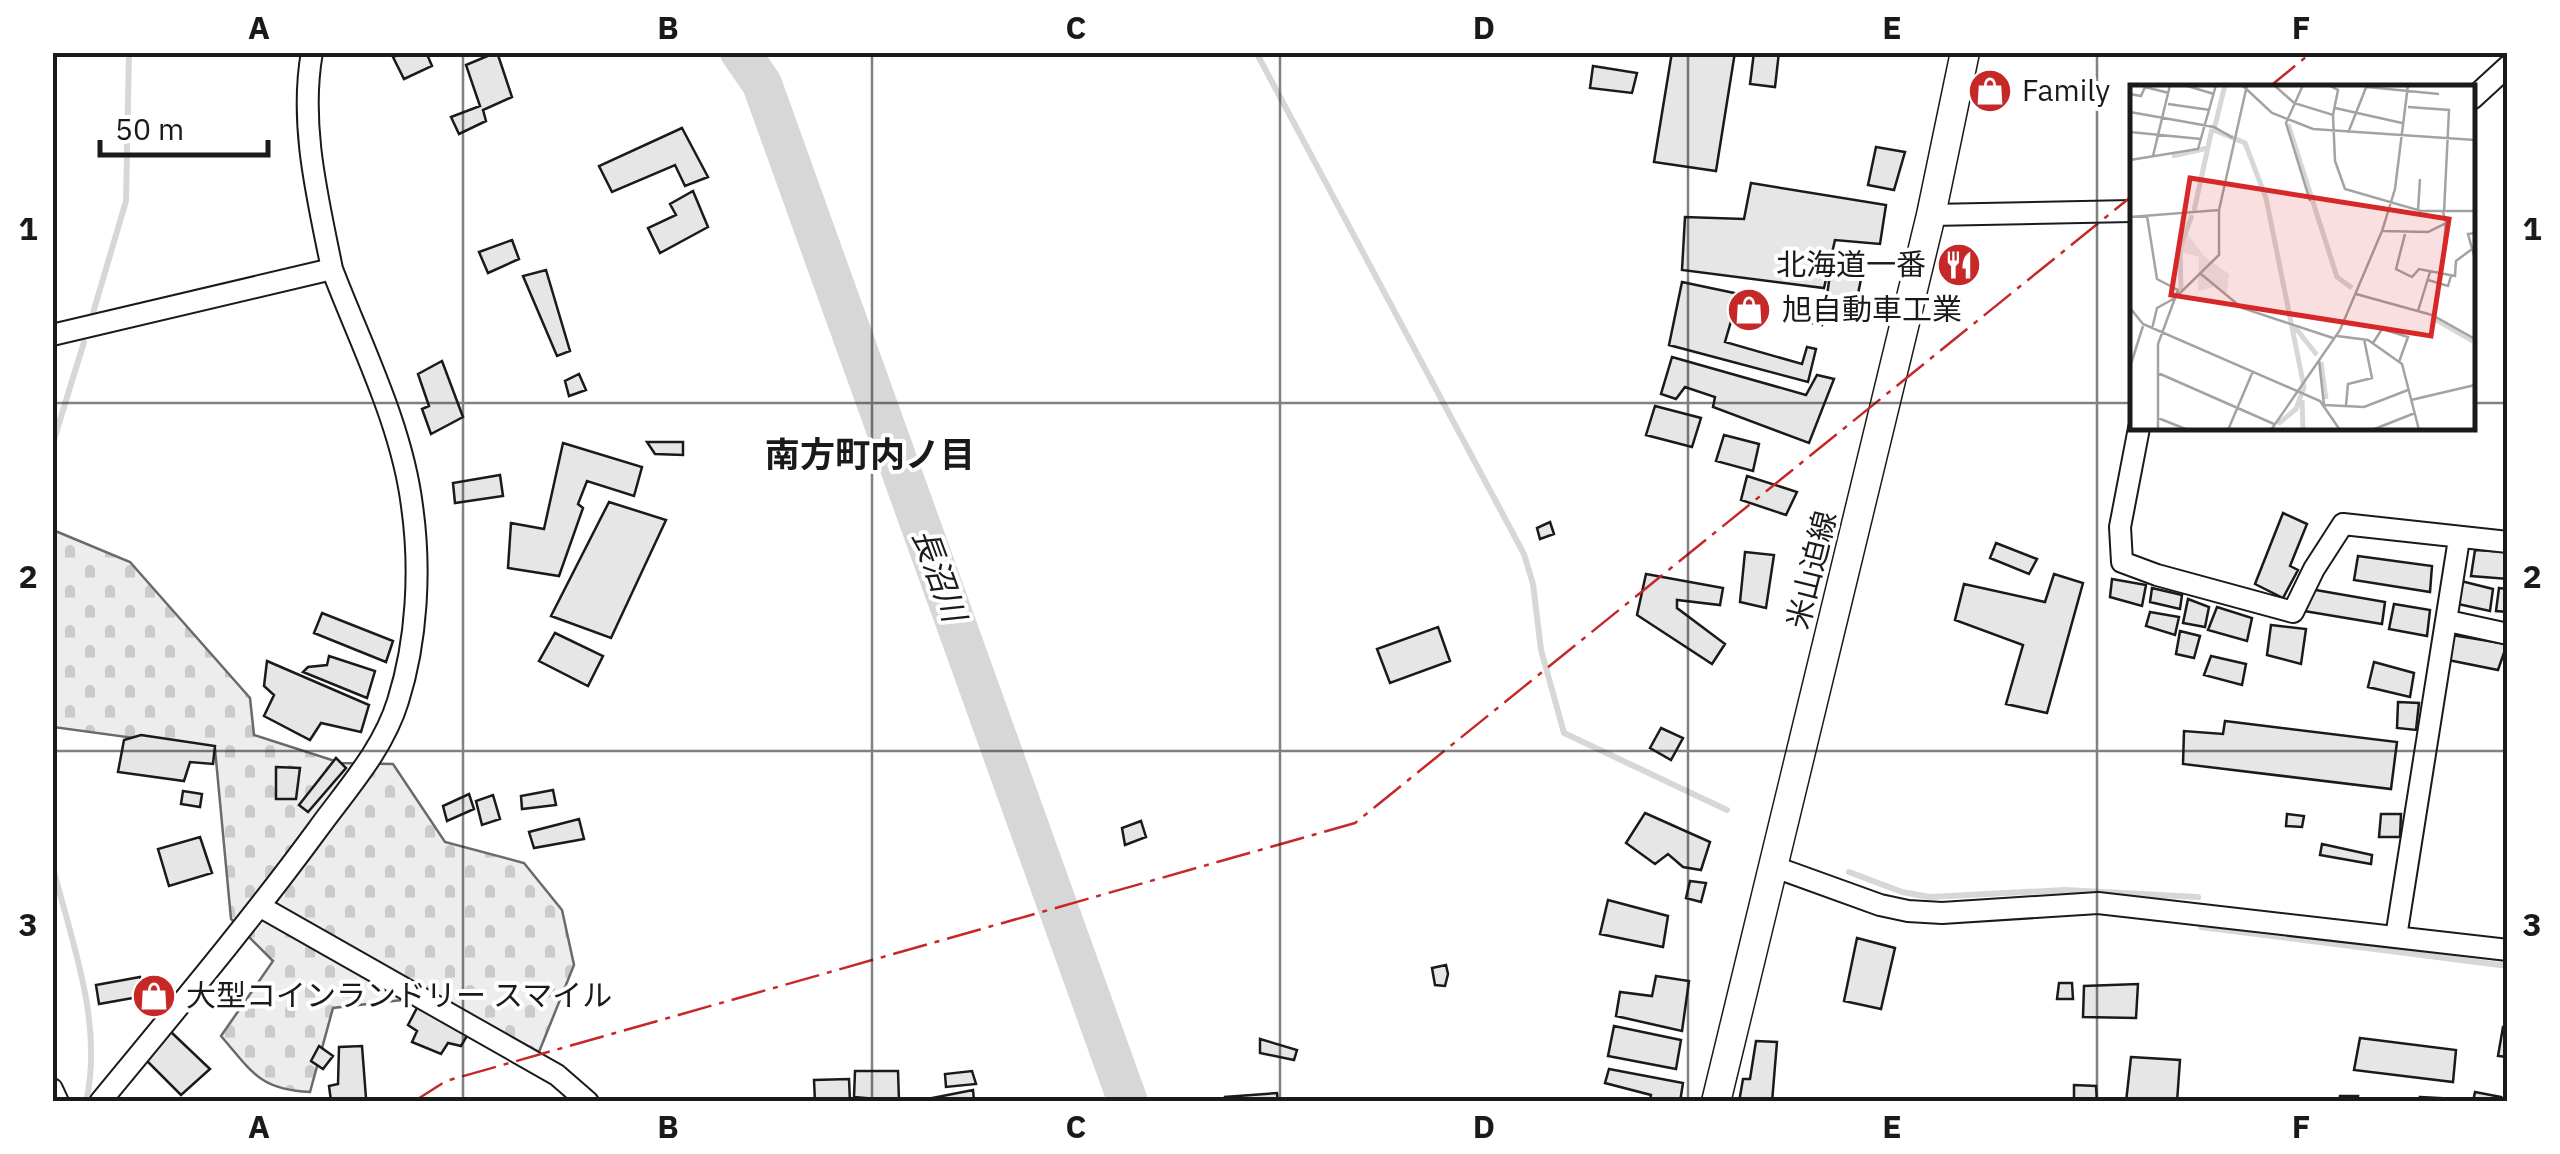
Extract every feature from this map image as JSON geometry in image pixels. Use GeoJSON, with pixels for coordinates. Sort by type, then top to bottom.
{"type":"FeatureCollection","features":[{"type":"Feature","properties":{"kind":"main road","name":"米山迫線"},"geometry":{"type":"LineString","coordinates":[[1716,1102],[1931,215],[1965,52]]}},
{"type":"Feature","properties":{"kind":"street"},"geometry":{"type":"LineString","coordinates":[[100,1102],[260,906],[371,757],[398,700],[412,622],[416,546],[394,432],[332,270],[312,164],[308,99],[312,52]]}},
{"type":"Feature","properties":{"kind":"street"},"geometry":{"type":"LineString","coordinates":[[2475,96],[2508,66]]}},
{"type":"Feature","properties":{"kind":"street"},"geometry":{"type":"LineString","coordinates":[[1931,215],[2130,211]]}},
{"type":"Feature","properties":{"kind":"street"},"geometry":{"type":"LineString","coordinates":[[52,335],[332,270]]}},
{"type":"Feature","properties":{"kind":"street"},"geometry":{"type":"LineString","coordinates":[[2139,430],[2120,527],[2122,562],[2157,575],[2294,612],[2314,569],[2343,524],[2508,542]]}},
{"type":"Feature","properties":{"kind":"street"},"geometry":{"type":"LineString","coordinates":[[2396,938],[2459,539]]}},
{"type":"Feature","properties":{"kind":"street"},"geometry":{"type":"LineString","coordinates":[[2448,621],[2508,634]]}},
{"type":"Feature","properties":{"kind":"street"},"geometry":{"type":"LineString","coordinates":[[1774,858],[1880,905],[1908,911],[1942,913],[2098,903],[2508,950]]}},
{"type":"Feature","properties":{"kind":"street"},"geometry":{"type":"LineString","coordinates":[[260,906],[558,1076],[588,1102]]}},
{"type":"Feature","properties":{"kind":"street"},"geometry":{"type":"LineString","coordinates":[[52,1090],[58,1102]]}},
{"type":"Feature","properties":{"kind":"green space"},"geometry":{"type":"Polygon","coordinates":[[[53,530],[130,562],[250,698],[254,735],[341,763],[393,764],[445,842],[524,863],[562,910],[574,965],[539,1052],[437,996],[333,1008],[310,1092],[268,1083],[250,1069],[221,1036],[273,961],[231,919],[215,749],[53,727],[53,530]]]}},
{"type":"Feature","properties":{"kind":"building"},"geometry":{"type":"Polygon","coordinates":[[[404,52],[426,52],[432,66],[404,79],[393,57],[404,52]]]}},
{"type":"Feature","properties":{"kind":"building"},"geometry":{"type":"Polygon","coordinates":[[[497,52],[512,97],[483,110],[486,121],[459,134],[451,117],[480,106],[466,65],[497,52]]]}},
{"type":"Feature","properties":{"kind":"building"},"geometry":{"type":"Polygon","coordinates":[[[1672,52],[1735,52],[1716,171],[1654,162],[1672,52]]]}},
{"type":"Feature","properties":{"kind":"building"},"geometry":{"type":"Polygon","coordinates":[[[1754,52],[1779,52],[1775,87],[1750,84],[1754,52]]]}},
{"type":"Feature","properties":{"kind":"building"},"geometry":{"type":"Polygon","coordinates":[[[1593,66],[1637,73],[1632,93],[1590,88],[1593,66]]]}},
{"type":"Feature","properties":{"kind":"building"},"geometry":{"type":"Polygon","coordinates":[[[682,128],[708,177],[685,186],[675,165],[612,192],[599,166],[682,128]]]}},
{"type":"Feature","properties":{"kind":"building"},"geometry":{"type":"Polygon","coordinates":[[[1876,147],[1905,152],[1894,190],[1868,185],[1876,147]]]}},
{"type":"Feature","properties":{"kind":"building"},"geometry":{"type":"Polygon","coordinates":[[[1751,183],[1886,205],[1880,244],[1835,240],[1824,288],[1682,270],[1685,217],[1744,219],[1751,183]]]}},
{"type":"Feature","properties":{"kind":"building"},"geometry":{"type":"Polygon","coordinates":[[[693,191],[708,227],[660,253],[648,228],[676,215],[670,204],[693,191]]]}},
{"type":"Feature","properties":{"kind":"building"},"geometry":{"type":"Polygon","coordinates":[[[512,240],[519,259],[488,273],[479,252],[512,240]]]}},
{"type":"Feature","properties":{"kind":"building"},"geometry":{"type":"Polygon","coordinates":[[[546,270],[570,351],[557,356],[523,276],[546,270]]]}},
{"type":"Feature","properties":{"kind":"building"},"geometry":{"type":"Polygon","coordinates":[[[1830,274],[1861,279],[1855,309],[1826,303],[1830,274]]]}},
{"type":"Feature","properties":{"kind":"building"},"geometry":{"type":"Polygon","coordinates":[[[1682,282],[1739,294],[1725,342],[1802,364],[1807,347],[1816,349],[1808,382],[1669,345],[1682,282]]]}},
{"type":"Feature","properties":{"kind":"building"},"geometry":{"type":"Polygon","coordinates":[[[1793,302],[1825,309],[1822,325],[1791,319],[1793,302]]]}},
{"type":"Feature","properties":{"kind":"building"},"geometry":{"type":"Polygon","coordinates":[[[1672,357],[1806,395],[1817,375],[1834,379],[1809,443],[1713,407],[1715,397],[1685,387],[1676,399],[1661,394],[1672,357]]]}},
{"type":"Feature","properties":{"kind":"building"},"geometry":{"type":"Polygon","coordinates":[[[442,361],[463,417],[431,434],[422,409],[429,406],[418,374],[442,361]]]}},
{"type":"Feature","properties":{"kind":"building"},"geometry":{"type":"Polygon","coordinates":[[[579,374],[586,390],[569,396],[565,381],[579,374]]]}},
{"type":"Feature","properties":{"kind":"building"},"geometry":{"type":"Polygon","coordinates":[[[1655,406],[1701,418],[1692,447],[1646,435],[1655,406]]]}},
{"type":"Feature","properties":{"kind":"building"},"geometry":{"type":"Polygon","coordinates":[[[1724,435],[1759,444],[1753,471],[1716,461],[1724,435]]]}},
{"type":"Feature","properties":{"kind":"building"},"geometry":{"type":"Polygon","coordinates":[[[647,442],[683,442],[683,455],[655,454],[647,442]]]}},
{"type":"Feature","properties":{"kind":"building"},"geometry":{"type":"Polygon","coordinates":[[[563,443],[642,467],[634,496],[587,481],[578,504],[583,508],[559,576],[508,568],[511,523],[544,529],[563,443]]]}},
{"type":"Feature","properties":{"kind":"building"},"geometry":{"type":"Polygon","coordinates":[[[500,475],[503,496],[455,503],[453,483],[500,475]]]}},
{"type":"Feature","properties":{"kind":"building"},"geometry":{"type":"Polygon","coordinates":[[[1747,476],[1797,492],[1786,515],[1741,500],[1747,476]]]}},
{"type":"Feature","properties":{"kind":"building"},"geometry":{"type":"Polygon","coordinates":[[[609,502],[666,520],[611,638],[551,616],[609,502]]]}},
{"type":"Feature","properties":{"kind":"building"},"geometry":{"type":"Polygon","coordinates":[[[2283,513],[2307,524],[2290,566],[2298,570],[2283,598],[2255,584],[2283,513]]]}},
{"type":"Feature","properties":{"kind":"building"},"geometry":{"type":"Polygon","coordinates":[[[1550,522],[1554,534],[1540,539],[1537,528],[1550,522]]]}},
{"type":"Feature","properties":{"kind":"building"},"geometry":{"type":"Polygon","coordinates":[[[1996,543],[2037,559],[2029,574],[1990,558],[1996,543]]]}},
{"type":"Feature","properties":{"kind":"building"},"geometry":{"type":"Polygon","coordinates":[[[2475,550],[2508,552],[2508,579],[2471,576],[2475,550]]]}},
{"type":"Feature","properties":{"kind":"building"},"geometry":{"type":"Polygon","coordinates":[[[1745,552],[1774,555],[1766,608],[1740,602],[1745,552]]]}},
{"type":"Feature","properties":{"kind":"building"},"geometry":{"type":"Polygon","coordinates":[[[2358,556],[2432,566],[2430,592],[2354,580],[2358,556]]]}},
{"type":"Feature","properties":{"kind":"building"},"geometry":{"type":"Polygon","coordinates":[[[1646,574],[1723,588],[1720,605],[1677,600],[1677,608],[1725,644],[1712,664],[1637,615],[1646,574]]]}},
{"type":"Feature","properties":{"kind":"building"},"geometry":{"type":"Polygon","coordinates":[[[2054,574],[2083,583],[2047,713],[2006,704],[2023,645],[1955,620],[1964,584],[2045,602],[2054,574]]]}},
{"type":"Feature","properties":{"kind":"building"},"geometry":{"type":"Polygon","coordinates":[[[2112,579],[2146,585],[2142,606],[2110,597],[2112,579]]]}},
{"type":"Feature","properties":{"kind":"building"},"geometry":{"type":"Polygon","coordinates":[[[2461,581],[2493,589],[2490,611],[2458,604],[2461,581]]]}},
{"type":"Feature","properties":{"kind":"building"},"geometry":{"type":"Polygon","coordinates":[[[2152,588],[2182,595],[2180,609],[2150,602],[2152,588]]]}},
{"type":"Feature","properties":{"kind":"building"},"geometry":{"type":"Polygon","coordinates":[[[2499,588],[2508,589],[2508,612],[2496,611],[2499,588]]]}},
{"type":"Feature","properties":{"kind":"building"},"geometry":{"type":"Polygon","coordinates":[[[2310,589],[2385,602],[2382,624],[2304,611],[2310,589]]]}},
{"type":"Feature","properties":{"kind":"building"},"geometry":{"type":"Polygon","coordinates":[[[2188,599],[2209,607],[2205,627],[2183,623],[2188,599]]]}},
{"type":"Feature","properties":{"kind":"building"},"geometry":{"type":"Polygon","coordinates":[[[2394,604],[2430,610],[2427,636],[2389,629],[2394,604]]]}},
{"type":"Feature","properties":{"kind":"building"},"geometry":{"type":"Polygon","coordinates":[[[2217,607],[2252,618],[2247,641],[2208,630],[2217,607]]]}},
{"type":"Feature","properties":{"kind":"building"},"geometry":{"type":"Polygon","coordinates":[[[2150,612],[2179,617],[2175,635],[2146,626],[2150,612]]]}},
{"type":"Feature","properties":{"kind":"building"},"geometry":{"type":"Polygon","coordinates":[[[322,613],[393,641],[386,662],[314,633],[322,613]]]}},
{"type":"Feature","properties":{"kind":"building"},"geometry":{"type":"Polygon","coordinates":[[[2271,625],[2306,629],[2301,664],[2267,655],[2271,625]]]}},
{"type":"Feature","properties":{"kind":"building"},"geometry":{"type":"Polygon","coordinates":[[[1438,627],[1450,661],[1390,683],[1377,649],[1438,627]]]}},
{"type":"Feature","properties":{"kind":"building"},"geometry":{"type":"Polygon","coordinates":[[[2180,631],[2200,636],[2194,658],[2176,654],[2180,631]]]}},
{"type":"Feature","properties":{"kind":"building"},"geometry":{"type":"Polygon","coordinates":[[[555,633],[603,656],[588,686],[539,661],[555,633]]]}},
{"type":"Feature","properties":{"kind":"building"},"geometry":{"type":"Polygon","coordinates":[[[2452,635],[2507,644],[2498,670],[2448,660],[2452,635]]]}},
{"type":"Feature","properties":{"kind":"building"},"geometry":{"type":"Polygon","coordinates":[[[329,656],[375,671],[367,698],[303,672],[308,667],[327,665],[329,656]]]}},
{"type":"Feature","properties":{"kind":"building"},"geometry":{"type":"Polygon","coordinates":[[[2211,656],[2246,664],[2242,685],[2204,675],[2211,656]]]}},
{"type":"Feature","properties":{"kind":"building"},"geometry":{"type":"Polygon","coordinates":[[[267,661],[369,705],[361,732],[321,723],[310,740],[264,716],[274,695],[264,686],[267,661]]]}},
{"type":"Feature","properties":{"kind":"building"},"geometry":{"type":"Polygon","coordinates":[[[2374,662],[2414,673],[2410,697],[2368,687],[2374,662]]]}},
{"type":"Feature","properties":{"kind":"building"},"geometry":{"type":"Polygon","coordinates":[[[2398,702],[2419,703],[2416,730],[2397,728],[2398,702]]]}},
{"type":"Feature","properties":{"kind":"building"},"geometry":{"type":"Polygon","coordinates":[[[2225,721],[2397,742],[2391,789],[2183,764],[2184,731],[2223,734],[2225,721]]]}},
{"type":"Feature","properties":{"kind":"building"},"geometry":{"type":"Polygon","coordinates":[[[1661,728],[1683,738],[1671,760],[1650,748],[1661,728]]]}},
{"type":"Feature","properties":{"kind":"building"},"geometry":{"type":"Polygon","coordinates":[[[141,735],[215,746],[213,764],[190,762],[184,781],[118,772],[124,740],[141,735]]]}},
{"type":"Feature","properties":{"kind":"building"},"geometry":{"type":"Polygon","coordinates":[[[336,758],[346,768],[308,812],[299,805],[336,758]]]}},
{"type":"Feature","properties":{"kind":"building"},"geometry":{"type":"Polygon","coordinates":[[[276,767],[300,768],[296,799],[276,799],[276,767]]]}},
{"type":"Feature","properties":{"kind":"building"},"geometry":{"type":"Polygon","coordinates":[[[553,790],[556,805],[522,809],[521,796],[553,790]]]}},
{"type":"Feature","properties":{"kind":"building"},"geometry":{"type":"Polygon","coordinates":[[[183,791],[202,794],[200,807],[181,804],[183,791]]]}},
{"type":"Feature","properties":{"kind":"building"},"geometry":{"type":"Polygon","coordinates":[[[469,794],[474,809],[447,821],[443,806],[469,794]]]}},
{"type":"Feature","properties":{"kind":"building"},"geometry":{"type":"Polygon","coordinates":[[[493,795],[500,819],[482,825],[476,801],[493,795]]]}},
{"type":"Feature","properties":{"kind":"building"},"geometry":{"type":"Polygon","coordinates":[[[1645,813],[1710,842],[1701,870],[1683,867],[1668,854],[1655,864],[1626,843],[1645,813]]]}},
{"type":"Feature","properties":{"kind":"building"},"geometry":{"type":"Polygon","coordinates":[[[2287,814],[2304,816],[2302,827],[2286,826],[2287,814]]]}},
{"type":"Feature","properties":{"kind":"building"},"geometry":{"type":"Polygon","coordinates":[[[2381,814],[2401,814],[2400,837],[2379,837],[2381,814]]]}},
{"type":"Feature","properties":{"kind":"building"},"geometry":{"type":"Polygon","coordinates":[[[579,819],[584,839],[534,848],[529,832],[579,819]]]}},
{"type":"Feature","properties":{"kind":"building"},"geometry":{"type":"Polygon","coordinates":[[[1141,821],[1146,837],[1125,845],[1122,828],[1141,821]]]}},
{"type":"Feature","properties":{"kind":"building"},"geometry":{"type":"Polygon","coordinates":[[[200,837],[212,873],[169,886],[158,849],[200,837]]]}},
{"type":"Feature","properties":{"kind":"building"},"geometry":{"type":"Polygon","coordinates":[[[2322,844],[2372,855],[2371,864],[2320,855],[2322,844]]]}},
{"type":"Feature","properties":{"kind":"building"},"geometry":{"type":"Polygon","coordinates":[[[1690,881],[1706,883],[1701,902],[1686,898],[1690,881]]]}},
{"type":"Feature","properties":{"kind":"building"},"geometry":{"type":"Polygon","coordinates":[[[1608,900],[1668,916],[1663,947],[1600,934],[1608,900]]]}},
{"type":"Feature","properties":{"kind":"building"},"geometry":{"type":"Polygon","coordinates":[[[1857,938],[1895,948],[1881,1009],[1844,1001],[1857,938]]]}},
{"type":"Feature","properties":{"kind":"building"},"geometry":{"type":"Polygon","coordinates":[[[1446,965],[1445,986],[1435,985],[1432,968],[1446,965]]]}},
{"type":"Feature","properties":{"kind":"building"},"geometry":{"type":"Polygon","coordinates":[[[1656,976],[1689,981],[1682,1031],[1616,1016],[1620,992],[1652,996],[1656,976]]]}},
{"type":"Feature","properties":{"kind":"building"},"geometry":{"type":"Polygon","coordinates":[[[140,977],[144,996],[99,1004],[96,985],[140,977]]]}},
{"type":"Feature","properties":{"kind":"building"},"geometry":{"type":"Polygon","coordinates":[[[2059,983],[2072,983],[2073,999],[2057,999],[2059,983]]]}},
{"type":"Feature","properties":{"kind":"building"},"geometry":{"type":"Polygon","coordinates":[[[2138,984],[2136,1018],[2083,1017],[2084,986],[2138,984]]]}},
{"type":"Feature","properties":{"kind":"building"},"geometry":{"type":"Polygon","coordinates":[[[419,1004],[468,1034],[461,1046],[448,1043],[441,1054],[412,1042],[417,1031],[408,1025],[419,1004]]]}},
{"type":"Feature","properties":{"kind":"building"},"geometry":{"type":"Polygon","coordinates":[[[1614,1026],[1681,1040],[1676,1069],[1608,1056],[1614,1026]]]}},
{"type":"Feature","properties":{"kind":"building"},"geometry":{"type":"Polygon","coordinates":[[[2503,1027],[2508,1027],[2508,1057],[2498,1056],[2503,1027]]]}},
{"type":"Feature","properties":{"kind":"building"},"geometry":{"type":"Polygon","coordinates":[[[171,1032],[210,1069],[181,1095],[145,1059],[171,1032]]]}},
{"type":"Feature","properties":{"kind":"building"},"geometry":{"type":"Polygon","coordinates":[[[2360,1038],[2456,1050],[2453,1082],[2354,1070],[2360,1038]]]}},
{"type":"Feature","properties":{"kind":"building"},"geometry":{"type":"Polygon","coordinates":[[[1260,1039],[1297,1050],[1294,1060],[1260,1053],[1260,1039]]]}},
{"type":"Feature","properties":{"kind":"building"},"geometry":{"type":"Polygon","coordinates":[[[1756,1041],[1777,1042],[1772,1102],[1739,1102],[1743,1079],[1750,1079],[1756,1041]]]}},
{"type":"Feature","properties":{"kind":"building"},"geometry":{"type":"Polygon","coordinates":[[[319,1046],[333,1056],[323,1069],[311,1061],[319,1046]]]}},
{"type":"Feature","properties":{"kind":"building"},"geometry":{"type":"Polygon","coordinates":[[[362,1046],[366,1098],[331,1101],[329,1086],[338,1084],[339,1047],[362,1046]]]}},
{"type":"Feature","properties":{"kind":"building"},"geometry":{"type":"Polygon","coordinates":[[[2131,1057],[2180,1060],[2177,1102],[2126,1102],[2131,1057]]]}},
{"type":"Feature","properties":{"kind":"building"},"geometry":{"type":"Polygon","coordinates":[[[1609,1069],[1683,1083],[1680,1102],[1638,1102],[1650,1101],[1651,1095],[1605,1083],[1609,1069]]]}},
{"type":"Feature","properties":{"kind":"building"},"geometry":{"type":"Polygon","coordinates":[[[855,1071],[898,1071],[899,1101],[854,1097],[855,1071]]]}},
{"type":"Feature","properties":{"kind":"building"},"geometry":{"type":"Polygon","coordinates":[[[972,1071],[976,1084],[946,1087],[945,1074],[972,1071]]]}},
{"type":"Feature","properties":{"kind":"building"},"geometry":{"type":"Polygon","coordinates":[[[849,1079],[850,1102],[815,1102],[814,1080],[849,1079]]]}},
{"type":"Feature","properties":{"kind":"building"},"geometry":{"type":"Polygon","coordinates":[[[2074,1085],[2096,1086],[2097,1102],[2074,1102],[2074,1085]]]}},
{"type":"Feature","properties":{"kind":"building"},"geometry":{"type":"Polygon","coordinates":[[[973,1090],[974,1100],[992,1102],[912,1102],[973,1090]]]}},
{"type":"Feature","properties":{"kind":"building"},"geometry":{"type":"Polygon","coordinates":[[[2475,1092],[2501,1097],[2500,1102],[2473,1102],[2475,1092]]]}},
{"type":"Feature","properties":{"kind":"building"},"geometry":{"type":"Polygon","coordinates":[[[1277,1093],[1278,1102],[1225,1102],[1225,1097],[1277,1093]]]}},
{"type":"Feature","properties":{"kind":"building"},"geometry":{"type":"Polygon","coordinates":[[[2340,1096],[2358,1096],[2357,1102],[2339,1102],[2340,1096]]]}},
{"type":"Feature","properties":{"kind":"building"},"geometry":{"type":"Polygon","coordinates":[[[2420,1097],[2457,1099],[2420,1102],[2420,1097]]]}},
{"type":"Feature","properties":{"kind":"waterway"},"geometry":{"type":"LineString","coordinates":[[93,313],[126,201],[129,52]]}},
{"type":"Feature","properties":{"kind":"waterway","name":"長沼川"},"geometry":{"type":"LineString","coordinates":[[740,52],[762,84],[1128,1102]]}},
{"type":"Feature","properties":{"kind":"waterway"},"geometry":{"type":"LineString","coordinates":[[1256,52],[1524,554],[1533,584],[1541,650],[1564,733],[1727,810]]}},
{"type":"Feature","properties":{"kind":"waterway"},"geometry":{"type":"LineString","coordinates":[[52,446],[84,342]]}},
{"type":"Feature","properties":{"kind":"waterway"},"geometry":{"type":"LineString","coordinates":[[52,864],[88,1012],[91,1042],[86,1102]]}},
{"type":"Feature","properties":{"kind":"waterway"},"geometry":{"type":"LineString","coordinates":[[1849,872],[1902,892],[1930,897],[2065,890],[2198,897]]}},
{"type":"Feature","properties":{"kind":"waterway"},"geometry":{"type":"LineString","coordinates":[[2201,927],[2508,966]]}},
{"type":"Feature","properties":{"kind":"power"},"geometry":{"type":"LineString","coordinates":[[2272,85],[2312,52]]}},
{"type":"Feature","properties":{"kind":"power"},"geometry":{"type":"LineString","coordinates":[[413,1102],[446,1081],[1355,823],[2130,198]]}},
{"type":"Feature","properties":{"kind":"place","name":"Family"},"geometry":{"type":"Point","coordinates":[1990,91]}},
{"type":"Feature","properties":{"kind":"place","name":"北海道一番"},"geometry":{"type":"Point","coordinates":[1959,265]}},
{"type":"Feature","properties":{"kind":"place","name":"旭自動車工業"},"geometry":{"type":"Point","coordinates":[1749,310]}},
{"type":"Feature","properties":{"kind":"place","name":"大型コインランドリー スマイル"},"geometry":{"type":"Point","coordinates":[154,996]}},
{"type":"Feature","properties":{"kind":"district","name":"南方町内ノ目"},"geometry":{"type":"Point","coordinates":[870,455]}}]}
